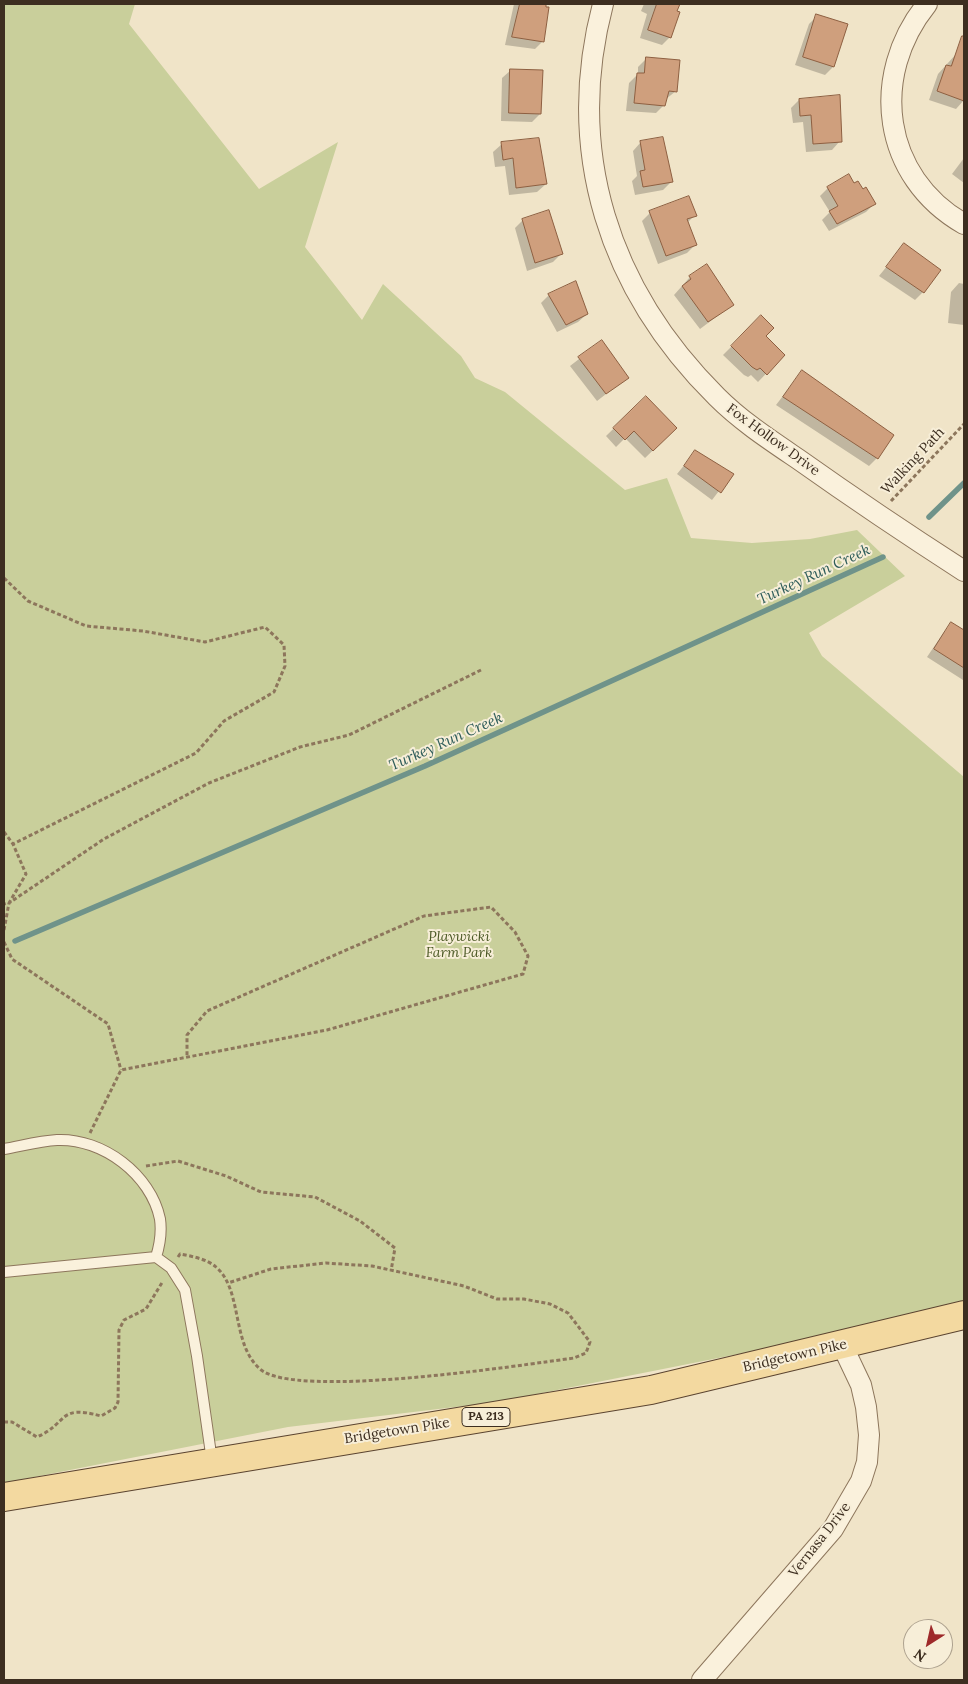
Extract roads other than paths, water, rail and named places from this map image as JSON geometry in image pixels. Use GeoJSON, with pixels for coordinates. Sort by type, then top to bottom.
{"type":"FeatureCollection","features":[{"type":"Feature","properties":{"kind":"main road","name":"Bridgetown Pike"},"geometry":{"type":"LineString","coordinates":[[4,1497],[651,1390],[964,1315]]}},
{"type":"Feature","properties":{"kind":"street","name":"Fox Hollow Drive"},"geometry":{"type":"LineString","coordinates":[[602,4],[595,34],[589,80],[588,124],[592,166],[621,264],[645,310],[674,350],[717,398],[741,418],[879,515],[964,571]]}},
{"type":"Feature","properties":{"kind":"street"},"geometry":{"type":"LineString","coordinates":[[927,4],[911,25],[898,52],[892,75],[892,121],[907,165],[923,189],[935,203],[964,224]]}},
{"type":"Feature","properties":{"kind":"street","name":"Vernasa Drive"},"geometry":{"type":"LineString","coordinates":[[702,1680],[832,1529],[861,1481],[867,1462],[869,1435],[866,1407],[860,1385],[842,1345]]}},
{"type":"Feature","properties":{"kind":"lane"},"geometry":{"type":"LineString","coordinates":[[4,1149],[58,1140],[85,1145],[113,1154],[131,1169],[149,1192],[157,1209],[161,1238],[156,1257]]}},
{"type":"Feature","properties":{"kind":"lane"},"geometry":{"type":"LineString","coordinates":[[4,1272],[156,1257],[171,1268],[185,1290],[197,1356],[212,1462]]}},
{"type":"Feature","properties":{"kind":"waterway","name":"Turkey Run Creek"},"geometry":{"type":"LineString","coordinates":[[929,517],[964,483]]}},
{"type":"Feature","properties":{"kind":"waterway","name":"Turkey Run Creek"},"geometry":{"type":"LineString","coordinates":[[15,941],[425,766],[883,557]]}},
{"type":"Feature","properties":{"kind":"park label","name":"Playwicki Farm Park"},"geometry":{"type":"Point","coordinates":[459,946]}}]}
